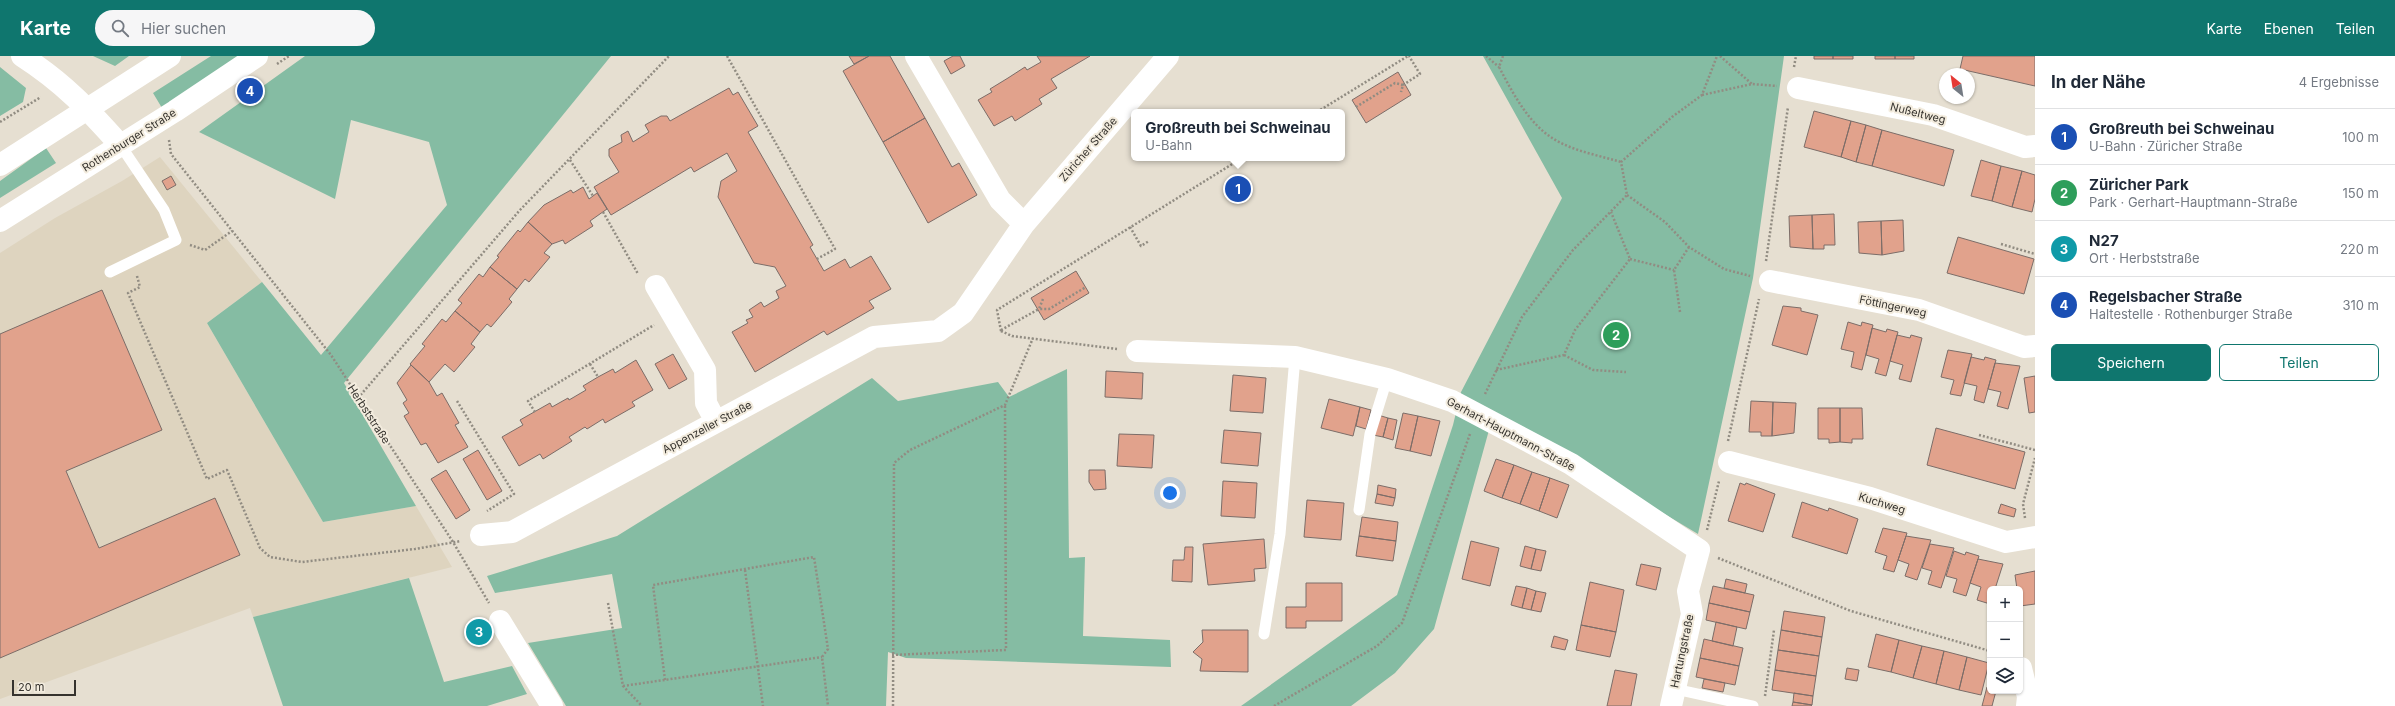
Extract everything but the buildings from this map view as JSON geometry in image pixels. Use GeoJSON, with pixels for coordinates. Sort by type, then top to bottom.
{"type":"FeatureCollection","features":[{"type":"Feature","properties":{"kind":"street"},"geometry":{"type":"LineString","coordinates":[[22,56],[62,84],[87,107],[121,146]]}},
{"type":"Feature","properties":{"kind":"street"},"geometry":{"type":"LineString","coordinates":[[0,165],[87,107],[170,56]]}},
{"type":"Feature","properties":{"kind":"street","name":"Rothenburger Straße"},"geometry":{"type":"LineString","coordinates":[[0,221],[212,88],[257,56]]}},
{"type":"Feature","properties":{"kind":"street"},"geometry":{"type":"LineString","coordinates":[[916,56],[1000,200],[1024,224]]}},
{"type":"Feature","properties":{"kind":"street","name":"Züricher Straße"},"geometry":{"type":"LineString","coordinates":[[938,331],[963,312],[1024,224],[1168,56]]}},
{"type":"Feature","properties":{"kind":"street","name":"Nußeltweg"},"geometry":{"type":"LineString","coordinates":[[1791,87],[1933,115],[2025,147],[2035,146]]}},
{"type":"Feature","properties":{"kind":"street","name":"Föttingerweg"},"geometry":{"type":"LineString","coordinates":[[1763,280],[1919,310],[2024,347],[2035,346]]}},
{"type":"Feature","properties":{"kind":"street"},"geometry":{"type":"LineString","coordinates":[[656,286],[705,370],[706,403],[716,422]]}},
{"type":"Feature","properties":{"kind":"street","name":"Appenzeller Straße"},"geometry":{"type":"LineString","coordinates":[[482,524],[512,532],[874,337],[938,331]]}},
{"type":"Feature","properties":{"kind":"street","name":"Gerhart-Hauptmann-Straße"},"geometry":{"type":"LineString","coordinates":[[1137,351],[1295,357],[1387,379],[1452,401],[1571,464],[1699,550]]}},
{"type":"Feature","properties":{"kind":"street","name":"Kuchweg"},"geometry":{"type":"LineString","coordinates":[[1725,461],[1870,498],[2006,542],[2032,537]]}},
{"type":"Feature","properties":{"kind":"street","name":"Hartungstraße"},"geometry":{"type":"LineString","coordinates":[[1673,698],[1692,614],[1688,591],[1699,550]]}},
{"type":"Feature","properties":{"kind":"street"},"geometry":{"type":"LineString","coordinates":[[500,621],[552,706]]}},
{"type":"Feature","properties":{"kind":"street"},"geometry":{"type":"LineString","coordinates":[[2023,676],[2028,697],[2027,706]]}},
{"type":"Feature","properties":{"kind":"lane"},"geometry":{"type":"LineString","coordinates":[[110,272],[132,263],[176,240],[164,210],[121,146]]}},
{"type":"Feature","properties":{"kind":"lane"},"geometry":{"type":"LineString","coordinates":[[1264,634],[1280,534],[1295,357]]}},
{"type":"Feature","properties":{"kind":"lane"},"geometry":{"type":"LineString","coordinates":[[1359,510],[1370,434],[1376,407],[1387,379]]}},
{"type":"Feature","properties":{"kind":"lane"},"geometry":{"type":"LineString","coordinates":[[1673,698],[1754,706]]}},
{"type":"Feature","properties":{"kind":"path"},"geometry":{"type":"LineString","coordinates":[[358,398],[520,210],[669,56]]}},
{"type":"Feature","properties":{"kind":"path"},"geometry":{"type":"LineString","coordinates":[[727,56],[835,249],[817,259]]}},
{"type":"Feature","properties":{"kind":"path"},"geometry":{"type":"LineString","coordinates":[[1322,109],[1409,56],[1420,74],[1403,85],[1401,92]]}},
{"type":"Feature","properties":{"kind":"path"},"geometry":{"type":"LineString","coordinates":[[1486,56],[1499,66],[1517,102],[1539,126],[1554,138],[1584,152],[1621,162]]}},
{"type":"Feature","properties":{"kind":"path"},"geometry":{"type":"LineString","coordinates":[[1499,66],[1503,56]]}},
{"type":"Feature","properties":{"kind":"path"},"geometry":{"type":"LineString","coordinates":[[1702,95],[1717,56]]}},
{"type":"Feature","properties":{"kind":"path"},"geometry":{"type":"LineString","coordinates":[[1720,56],[1752,84]]}},
{"type":"Feature","properties":{"kind":"path"},"geometry":{"type":"LineString","coordinates":[[1796,56],[1763,280],[1725,461],[1706,537],[1699,550],[1851,611],[1987,650]]}},
{"type":"Feature","properties":{"kind":"path"},"geometry":{"type":"LineString","coordinates":[[1356,107],[1395,83],[1403,85]]}},
{"type":"Feature","properties":{"kind":"path"},"geometry":{"type":"LineString","coordinates":[[0,122],[62,84]]}},
{"type":"Feature","properties":{"kind":"path"},"geometry":{"type":"LineString","coordinates":[[1621,162],[1672,117],[1702,95],[1752,84],[1791,87]]}},
{"type":"Feature","properties":{"kind":"path","name":"Herbststraße"},"geometry":{"type":"LineString","coordinates":[[168,136],[171,154],[331,355],[453,542],[500,621]]}},
{"type":"Feature","properties":{"kind":"path"},"geometry":{"type":"LineString","coordinates":[[570,160],[593,196]]}},
{"type":"Feature","properties":{"kind":"path"},"geometry":{"type":"LineString","coordinates":[[1001,331],[997,310],[1237,161]]}},
{"type":"Feature","properties":{"kind":"path"},"geometry":{"type":"LineString","coordinates":[[1621,162],[1627,195],[1665,222],[1689,247],[1724,269],[1763,280]]}},
{"type":"Feature","properties":{"kind":"path"},"geometry":{"type":"LineString","coordinates":[[1274,706],[1377,646],[1402,622],[1477,414],[1495,370],[1522,317],[1572,250],[1627,195]]}},
{"type":"Feature","properties":{"kind":"path"},"geometry":{"type":"LineString","coordinates":[[602,212],[639,275],[656,286]]}},
{"type":"Feature","properties":{"kind":"path"},"geometry":{"type":"LineString","coordinates":[[1611,212],[1630,259]]}},
{"type":"Feature","properties":{"kind":"path"},"geometry":{"type":"LineString","coordinates":[[1130,227],[1141,246],[1149,241]]}},
{"type":"Feature","properties":{"kind":"path"},"geometry":{"type":"LineString","coordinates":[[176,240],[205,250],[232,231]]}},
{"type":"Feature","properties":{"kind":"path"},"geometry":{"type":"LineString","coordinates":[[2001,244],[2035,254]]}},
{"type":"Feature","properties":{"kind":"path"},"geometry":{"type":"LineString","coordinates":[[1680,312],[1674,270],[1689,247]]}},
{"type":"Feature","properties":{"kind":"path"},"geometry":{"type":"LineString","coordinates":[[1630,259],[1674,270]]}},
{"type":"Feature","properties":{"kind":"path"},"geometry":{"type":"LineString","coordinates":[[1564,355],[1575,330],[1630,259]]}},
{"type":"Feature","properties":{"kind":"path"},"geometry":{"type":"LineString","coordinates":[[132,263],[140,287],[128,293],[207,479],[227,470],[260,548],[270,557],[302,562],[416,549],[453,542]]}},
{"type":"Feature","properties":{"kind":"path"},"geometry":{"type":"LineString","coordinates":[[1001,331],[1039,309],[1049,310],[1086,287]]}},
{"type":"Feature","properties":{"kind":"path"},"geometry":{"type":"LineString","coordinates":[[1039,309],[1043,299]]}},
{"type":"Feature","properties":{"kind":"path"},"geometry":{"type":"LineString","coordinates":[[535,412],[528,401],[672,314]]}},
{"type":"Feature","properties":{"kind":"path"},"geometry":{"type":"LineString","coordinates":[[1001,331],[1012,336],[1137,351]]}},
{"type":"Feature","properties":{"kind":"path"},"geometry":{"type":"LineString","coordinates":[[892,655],[1006,650],[1005,405],[1033,338]]}},
{"type":"Feature","properties":{"kind":"path"},"geometry":{"type":"LineString","coordinates":[[1495,370],[1564,355],[1593,370],[1626,372]]}},
{"type":"Feature","properties":{"kind":"path"},"geometry":{"type":"LineString","coordinates":[[590,364],[598,377]]}},
{"type":"Feature","properties":{"kind":"path"},"geometry":{"type":"LineString","coordinates":[[457,401],[514,494],[482,524]]}},
{"type":"Feature","properties":{"kind":"path"},"geometry":{"type":"LineString","coordinates":[[893,706],[892,655],[894,463],[910,450],[1005,405]]}},
{"type":"Feature","properties":{"kind":"path"},"geometry":{"type":"LineString","coordinates":[[1979,435],[2035,450]]}},
{"type":"Feature","properties":{"kind":"path"},"geometry":{"type":"LineString","coordinates":[[2032,537],[2023,504],[2035,458]]}},
{"type":"Feature","properties":{"kind":"path"},"geometry":{"type":"LineString","coordinates":[[665,680],[653,585],[814,557],[828,649],[822,657],[828,706]]}},
{"type":"Feature","properties":{"kind":"path"},"geometry":{"type":"LineString","coordinates":[[745,570],[763,706]]}},
{"type":"Feature","properties":{"kind":"path"},"geometry":{"type":"LineString","coordinates":[[608,603],[623,686],[642,706]]}},
{"type":"Feature","properties":{"kind":"path"},"geometry":{"type":"LineString","coordinates":[[1765,700],[1764,689],[1774,630]]}},
{"type":"Feature","properties":{"kind":"path"},"geometry":{"type":"LineString","coordinates":[[623,686],[822,657]]}},
{"type":"Feature","properties":{"kind":"shaded area"},"geometry":{"type":"Polygon","coordinates":[[[160,157],[262,282],[207,323],[323,522],[416,506],[452,567],[253,617],[250,608],[0,699],[0,253],[55,218],[122,181],[160,157]]]}},
{"type":"Feature","properties":{"kind":"green space"},"geometry":{"type":"Polygon","coordinates":[[[93,56],[129,56],[115,66],[93,56]]]}},
{"type":"Feature","properties":{"kind":"green space"},"geometry":{"type":"Polygon","coordinates":[[[211,56],[240,56],[162,108],[153,93],[211,56]]]}},
{"type":"Feature","properties":{"kind":"green space"},"geometry":{"type":"Polygon","coordinates":[[[305,56],[611,56],[344,383],[416,506],[323,522],[207,323],[262,282],[321,355],[447,205],[429,142],[351,120],[335,199],[199,132],[305,56]]]}},
{"type":"Feature","properties":{"kind":"green space"},"geometry":{"type":"Polygon","coordinates":[[[1483,56],[1784,56],[1753,278],[1698,534],[1494,412],[1434,629],[1395,673],[1351,706],[1241,706],[1397,595],[1453,425],[1461,392],[1562,198],[1483,56]]]}},
{"type":"Feature","properties":{"kind":"green space"},"geometry":{"type":"Polygon","coordinates":[[[0,67],[26,88],[23,102],[0,116],[0,67]]]}},
{"type":"Feature","properties":{"kind":"green space"},"geometry":{"type":"Polygon","coordinates":[[[46,148],[56,163],[0,198],[0,181],[46,148]]]}},
{"type":"Feature","properties":{"kind":"green space"},"geometry":{"type":"Polygon","coordinates":[[[1067,369],[1069,558],[1085,557],[1083,636],[1170,640],[1171,667],[906,658],[888,652],[886,706],[566,706],[528,643],[622,628],[612,574],[495,593],[487,576],[617,536],[872,378],[898,401],[998,382],[1009,397],[1067,369]]]}},
{"type":"Feature","properties":{"kind":"green space"},"geometry":{"type":"Polygon","coordinates":[[[409,578],[444,682],[512,666],[527,694],[487,706],[283,706],[253,617],[409,578]]]}},
{"type":"Feature","properties":{"kind":"place","name":"Regelsbacher Straße"},"geometry":{"type":"Point","coordinates":[250,91]}},
{"type":"Feature","properties":{"kind":"place","name":"Großreuth bei Schweinau"},"geometry":{"type":"Point","coordinates":[1238,189]}},
{"type":"Feature","properties":{"kind":"place","name":"Züricher Park"},"geometry":{"type":"Point","coordinates":[1616,335]}},
{"type":"Feature","properties":{"kind":"place","name":"N27"},"geometry":{"type":"Point","coordinates":[479,632]}}]}
